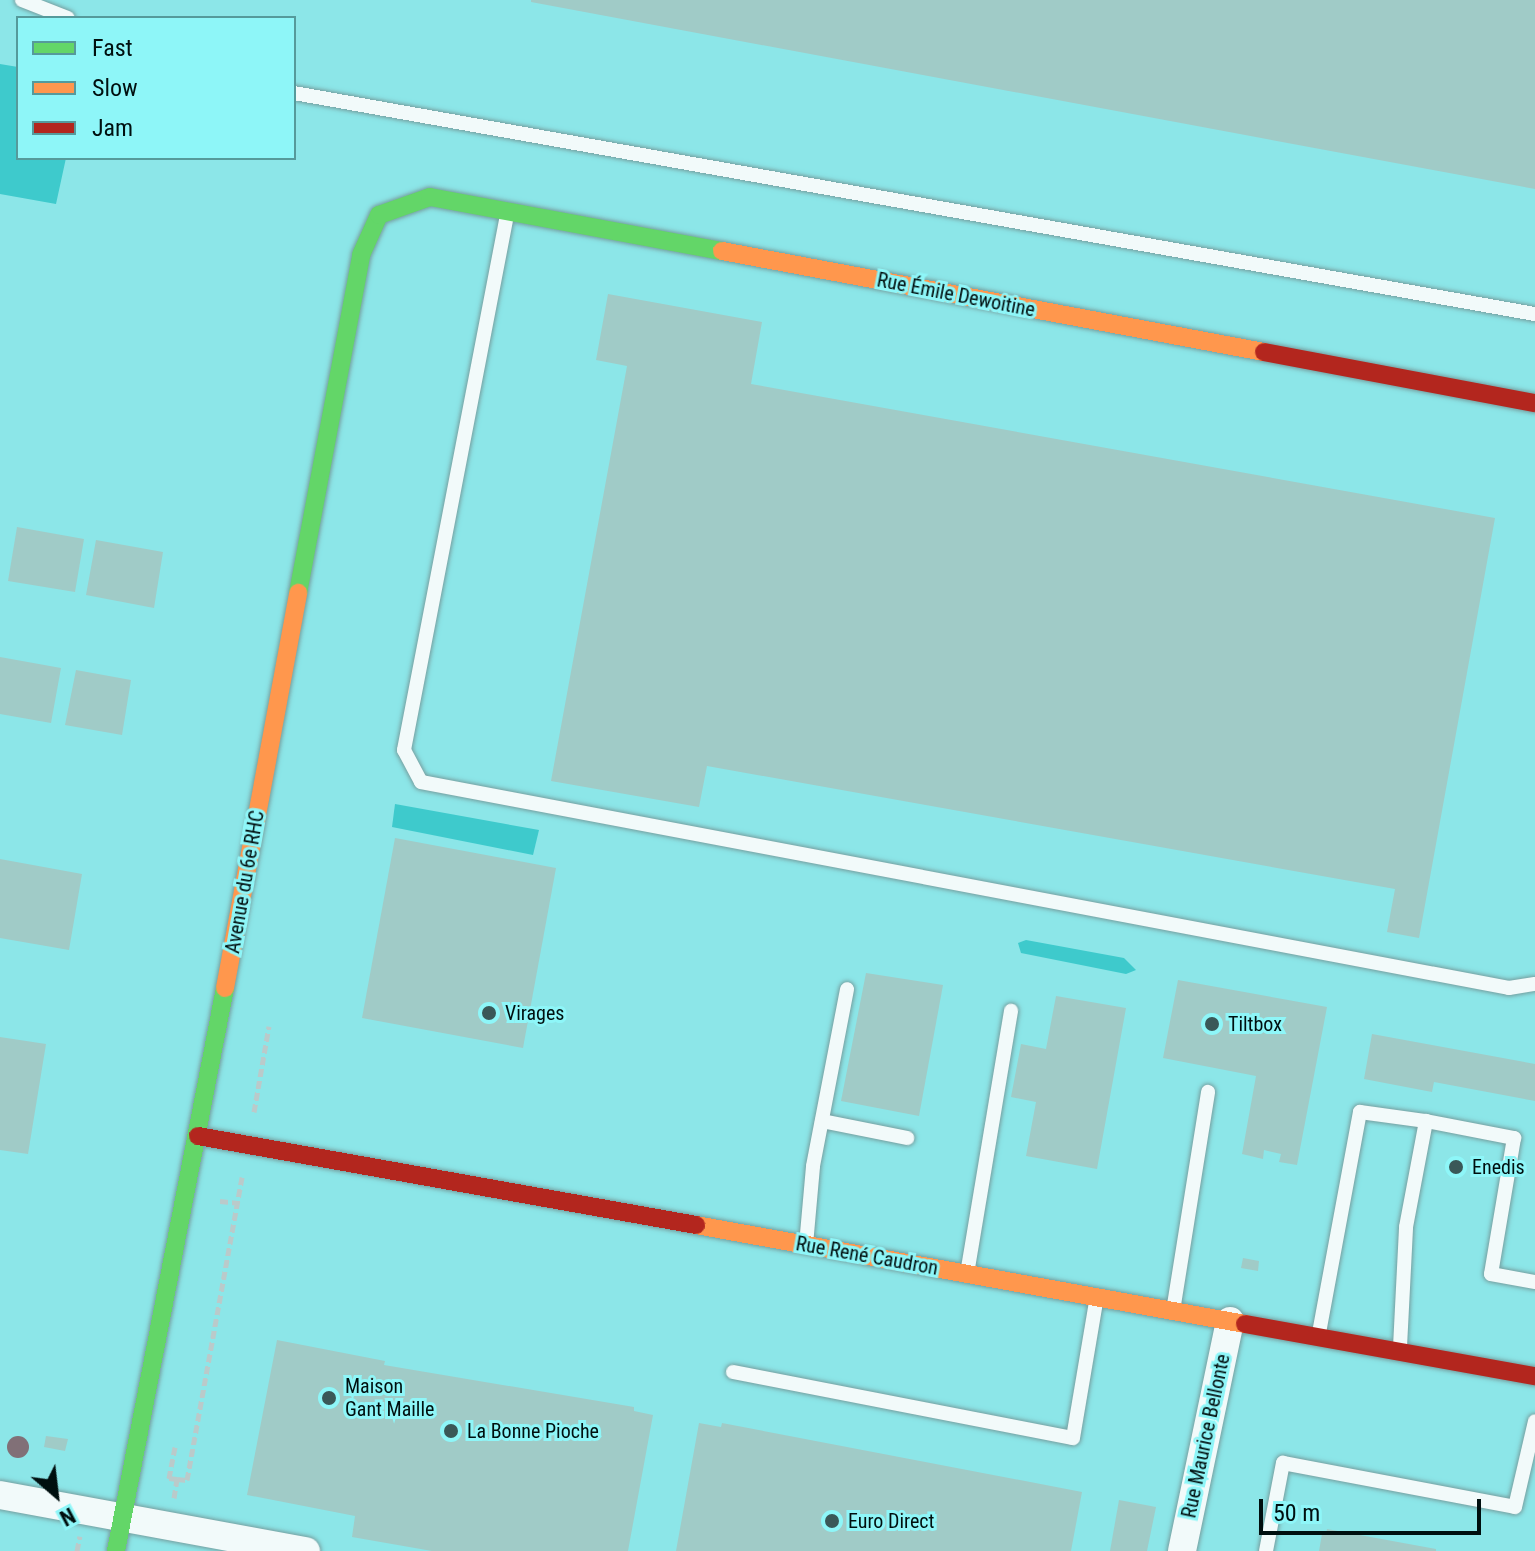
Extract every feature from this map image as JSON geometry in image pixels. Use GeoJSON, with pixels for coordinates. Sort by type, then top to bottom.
{"type":"FeatureCollection","features":[{"type":"Feature","properties":{"kind":"street","name":"Rue Émile Dewoitine"},"geometry":{"type":"LineString","coordinates":[[379,215],[430,197],[1535,403]]}},
{"type":"Feature","properties":{"kind":"street","name":"Avenue du 6e RHC"},"geometry":{"type":"LineString","coordinates":[[116,1551],[198,1136],[361,255],[379,215]]}},
{"type":"Feature","properties":{"kind":"street","name":"Rue René Caudron"},"geometry":{"type":"LineString","coordinates":[[198,1136],[1535,1376]]}},
{"type":"Feature","properties":{"kind":"street","name":"Rue Maurice Bellonte"},"geometry":{"type":"LineString","coordinates":[[1182,1551],[1230,1321]]}},
{"type":"Feature","properties":{"kind":"street"},"geometry":{"type":"LineString","coordinates":[[0,1495],[306,1551]]}},
{"type":"Feature","properties":{"kind":"lane"},"geometry":{"type":"LineString","coordinates":[[22,0],[63,16]]}},
{"type":"Feature","properties":{"kind":"lane"},"geometry":{"type":"LineString","coordinates":[[296,93],[1535,314]]}},
{"type":"Feature","properties":{"kind":"lane"},"geometry":{"type":"LineString","coordinates":[[508,211],[404,750],[421,782],[1509,988],[1535,984]]}},
{"type":"Feature","properties":{"kind":"lane"},"geometry":{"type":"LineString","coordinates":[[806,1245],[822,1121],[847,989]]}},
{"type":"Feature","properties":{"kind":"lane"},"geometry":{"type":"LineString","coordinates":[[967,1274],[1011,1011]]}},
{"type":"Feature","properties":{"kind":"lane"},"geometry":{"type":"LineString","coordinates":[[1173,1311],[1208,1092]]}},
{"type":"Feature","properties":{"kind":"lane"},"geometry":{"type":"LineString","coordinates":[[1318,1337],[1360,1112],[1514,1138],[1491,1274],[1535,1282]]}},
{"type":"Feature","properties":{"kind":"lane"},"geometry":{"type":"LineString","coordinates":[[822,1121],[907,1138]]}},
{"type":"Feature","properties":{"kind":"lane"},"geometry":{"type":"LineString","coordinates":[[1400,1352],[1406,1227],[1426,1121]]}},
{"type":"Feature","properties":{"kind":"lane"},"geometry":{"type":"LineString","coordinates":[[733,1372],[1073,1438],[1097,1297]]}},
{"type":"Feature","properties":{"kind":"lane"},"geometry":{"type":"LineString","coordinates":[[1266,1551],[1283,1463],[1515,1507],[1535,1421]]}},
{"type":"Feature","properties":{"kind":"path"},"geometry":{"type":"LineString","coordinates":[[176,1488],[177,1479],[187,1480],[269,1026]]}},
{"type":"Feature","properties":{"kind":"shaded area"},"geometry":{"type":"Polygon","coordinates":[[[0,0],[1535,0],[1535,1551],[0,1551],[0,0]]]}},
{"type":"Feature","properties":{"kind":"shaded area"},"geometry":{"type":"Polygon","coordinates":[[[0,64],[16,67],[16,160],[66,160],[56,204],[0,194],[0,64]]]}},
{"type":"Feature","properties":{"kind":"shaded area"},"geometry":{"type":"Polygon","coordinates":[[[395,804],[539,830],[533,855],[392,827],[395,804]]]}},
{"type":"Feature","properties":{"kind":"shaded area"},"geometry":{"type":"Polygon","coordinates":[[[1026,940],[1124,958],[1136,970],[1126,974],[1021,953],[1018,943],[1026,940]]]}},
{"type":"Feature","properties":{"kind":"building"},"geometry":{"type":"Polygon","coordinates":[[[1535,0],[1535,189],[531,2],[1535,0]]]}},
{"type":"Feature","properties":{"kind":"building"},"geometry":{"type":"Polygon","coordinates":[[[608,294],[762,322],[751,384],[1495,518],[1419,938],[1387,932],[1395,889],[707,766],[699,807],[551,781],[627,366],[596,360],[608,294]]]}},
{"type":"Feature","properties":{"kind":"building"},"geometry":{"type":"Polygon","coordinates":[[[17,527],[84,539],[75,592],[8,581],[17,527]]]}},
{"type":"Feature","properties":{"kind":"building"},"geometry":{"type":"Polygon","coordinates":[[[96,540],[163,552],[154,608],[86,595],[96,540]]]}},
{"type":"Feature","properties":{"kind":"building"},"geometry":{"type":"Polygon","coordinates":[[[0,657],[61,668],[51,723],[0,714],[0,657]]]}},
{"type":"Feature","properties":{"kind":"building"},"geometry":{"type":"Polygon","coordinates":[[[76,670],[131,680],[122,735],[65,725],[76,670]]]}},
{"type":"Feature","properties":{"kind":"building"},"geometry":{"type":"Polygon","coordinates":[[[395,838],[556,868],[523,1048],[362,1018],[395,838]]]}},
{"type":"Feature","properties":{"kind":"building"},"geometry":{"type":"Polygon","coordinates":[[[0,859],[82,874],[69,950],[0,938],[0,859]]]}},
{"type":"Feature","properties":{"kind":"building"},"geometry":{"type":"Polygon","coordinates":[[[866,973],[943,985],[919,1116],[841,1101],[866,973]]]}},
{"type":"Feature","properties":{"kind":"building"},"geometry":{"type":"Polygon","coordinates":[[[1178,980],[1327,1007],[1297,1165],[1279,1162],[1281,1154],[1264,1150],[1263,1159],[1242,1154],[1256,1076],[1163,1058],[1178,980]]]}},
{"type":"Feature","properties":{"kind":"building"},"geometry":{"type":"Polygon","coordinates":[[[1056,996],[1126,1008],[1097,1169],[1026,1156],[1036,1102],[1011,1097],[1021,1044],[1046,1049],[1056,996]]]}},
{"type":"Feature","properties":{"kind":"building"},"geometry":{"type":"Polygon","coordinates":[[[1372,1034],[1535,1064],[1535,1101],[1434,1082],[1432,1092],[1364,1079],[1372,1034]]]}},
{"type":"Feature","properties":{"kind":"building"},"geometry":{"type":"Polygon","coordinates":[[[0,1037],[46,1044],[28,1154],[0,1150],[0,1037]]]}},
{"type":"Feature","properties":{"kind":"building"},"geometry":{"type":"Polygon","coordinates":[[[1243,1258],[1259,1261],[1258,1271],[1241,1268],[1243,1258]]]}},
{"type":"Feature","properties":{"kind":"building"},"geometry":{"type":"Polygon","coordinates":[[[277,1340],[385,1361],[384,1365],[634,1407],[634,1411],[653,1415],[628,1551],[432,1551],[352,1537],[355,1516],[247,1495],[277,1340]]]}},
{"type":"Feature","properties":{"kind":"building"},"geometry":{"type":"Polygon","coordinates":[[[699,1423],[721,1427],[722,1423],[1082,1492],[1071,1551],[676,1551],[699,1423]]]}},
{"type":"Feature","properties":{"kind":"building"},"geometry":{"type":"Polygon","coordinates":[[[46,1436],[68,1439],[65,1451],[44,1447],[46,1436]]]}},
{"type":"Feature","properties":{"kind":"building"},"geometry":{"type":"Polygon","coordinates":[[[1119,1500],[1156,1507],[1147,1551],[1110,1551],[1119,1500]]]}},
{"type":"Feature","properties":{"kind":"building"},"geometry":{"type":"Polygon","coordinates":[[[1327,1529],[1436,1551],[1319,1551],[1322,1534],[1326,1535],[1327,1529]]]}},
{"type":"Feature","properties":{"kind":"traffic: fast"},"geometry":{"type":"LineString","coordinates":[[298,593],[361,255],[379,215],[430,197],[722,251]]}},
{"type":"Feature","properties":{"kind":"traffic: fast"},"geometry":{"type":"LineString","coordinates":[[116,1551],[225,988]]}},
{"type":"Feature","properties":{"kind":"traffic: slow"},"geometry":{"type":"LineString","coordinates":[[722,251],[1264,352]]}},
{"type":"Feature","properties":{"kind":"traffic: slow"},"geometry":{"type":"LineString","coordinates":[[225,988],[298,593]]}},
{"type":"Feature","properties":{"kind":"traffic: slow"},"geometry":{"type":"LineString","coordinates":[[696,1225],[1245,1324]]}},
{"type":"Feature","properties":{"kind":"traffic: jam"},"geometry":{"type":"LineString","coordinates":[[1264,352],[1535,403]]}},
{"type":"Feature","properties":{"kind":"traffic: jam"},"geometry":{"type":"LineString","coordinates":[[198,1136],[696,1225]]}},
{"type":"Feature","properties":{"kind":"traffic: jam"},"geometry":{"type":"LineString","coordinates":[[1245,1324],[1535,1376]]}},
{"type":"Feature","properties":{"kind":"place","name":"Virages"},"geometry":{"type":"Point","coordinates":[489,1013]}},
{"type":"Feature","properties":{"kind":"place","name":"Tiltbox"},"geometry":{"type":"Point","coordinates":[1212,1024]}},
{"type":"Feature","properties":{"kind":"place","name":"Enedis"},"geometry":{"type":"Point","coordinates":[1456,1167]}},
{"type":"Feature","properties":{"kind":"place","name":"Maison Gant Maille"},"geometry":{"type":"Point","coordinates":[329,1398]}},
{"type":"Feature","properties":{"kind":"place","name":"La Bonne Pioche"},"geometry":{"type":"Point","coordinates":[451,1431]}},
{"type":"Feature","properties":{"kind":"place","name":"Euro Direct"},"geometry":{"type":"Point","coordinates":[832,1521]}}]}
